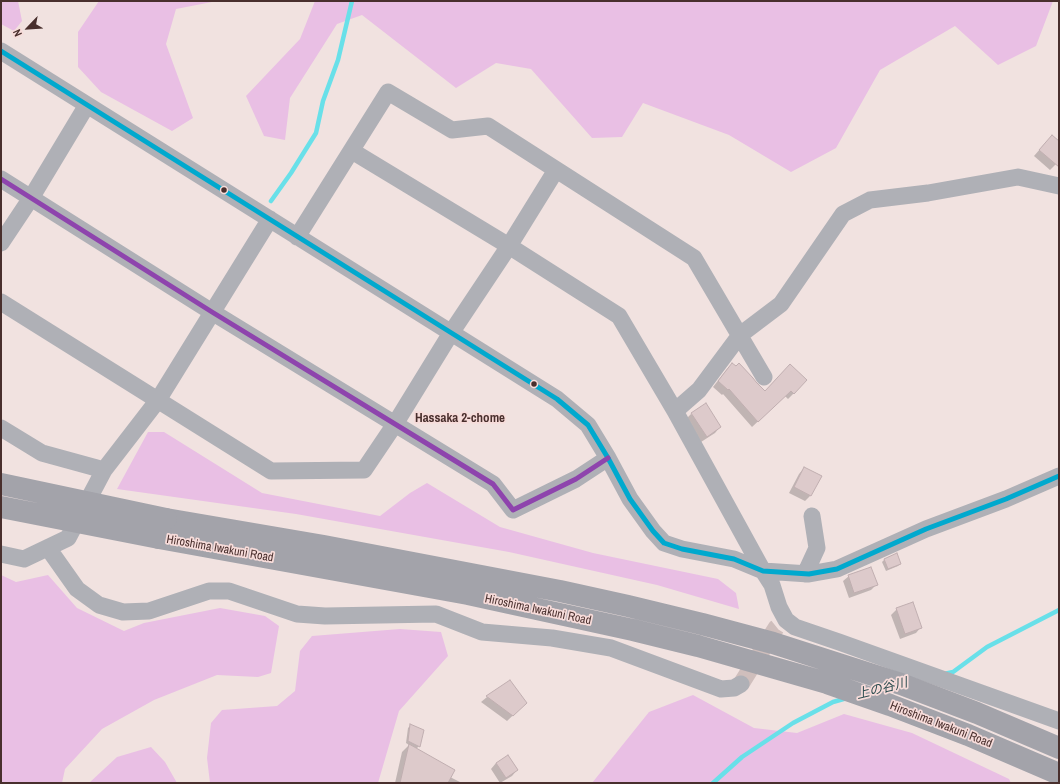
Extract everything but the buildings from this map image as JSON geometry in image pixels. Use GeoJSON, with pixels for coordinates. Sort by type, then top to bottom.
{"type":"FeatureCollection","features":[{"type":"Feature","properties":{"kind":"highway","name":"Hiroshima Iwakuni Road"},"geometry":{"type":"LineString","coordinates":[[1,484],[163,528],[633,630],[698,646],[827,683],[968,735],[1059,774]]}},
{"type":"Feature","properties":{"kind":"highway","name":"Hiroshima Iwakuni Road"},"geometry":{"type":"LineString","coordinates":[[1,507],[163,528],[324,546],[560,591],[628,606],[773,643],[901,684],[977,713],[1059,748]]}},
{"type":"Feature","properties":{"kind":"street"},"geometry":{"type":"LineString","coordinates":[[1,52],[87,104],[557,399],[588,425],[630,499],[653,531],[664,543],[682,550],[734,559],[763,571],[809,574],[837,569],[926,529],[1006,499],[1059,476]]}},
{"type":"Feature","properties":{"kind":"street"},"geometry":{"type":"LineString","coordinates":[[297,237],[388,92],[452,130],[488,126],[694,258],[764,377]]}},
{"type":"Feature","properties":{"kind":"street"},"geometry":{"type":"LineString","coordinates":[[1,243],[31,198],[87,104]]}},
{"type":"Feature","properties":{"kind":"street"},"geometry":{"type":"LineString","coordinates":[[352,151],[509,246],[619,316],[675,411],[772,585],[779,607],[786,620],[795,627],[1059,721]]}},
{"type":"Feature","properties":{"kind":"street"},"geometry":{"type":"LineString","coordinates":[[1,302],[272,471],[364,470],[395,424],[451,333],[509,246],[556,170]]}},
{"type":"Feature","properties":{"kind":"street"},"geometry":{"type":"LineString","coordinates":[[675,411],[699,390],[740,335],[781,304],[843,214],[870,200],[928,193],[1018,177],[1059,186]]}},
{"type":"Feature","properties":{"kind":"street"},"geometry":{"type":"LineString","coordinates":[[1,179],[212,312],[493,484],[513,510],[576,479],[608,458]]}},
{"type":"Feature","properties":{"kind":"street"},"geometry":{"type":"LineString","coordinates":[[1,554],[24,559],[68,538],[104,470],[158,400],[270,219]]}},
{"type":"Feature","properties":{"kind":"street"},"geometry":{"type":"LineString","coordinates":[[1,428],[42,453],[104,470]]}},
{"type":"Feature","properties":{"kind":"street"},"geometry":{"type":"LineString","coordinates":[[805,574],[817,548],[812,516]]}},
{"type":"Feature","properties":{"kind":"street"},"geometry":{"type":"LineString","coordinates":[[48,548],[77,589],[99,605],[124,612],[149,611],[209,590],[229,591],[297,614],[325,616],[436,614],[482,632],[552,638],[611,648],[721,689],[734,688],[741,684]]}},
{"type":"Feature","properties":{"kind":"shaded area"},"geometry":{"type":"Polygon","coordinates":[[[1,1],[18,1],[22,21],[14,31],[1,24],[1,1]]]}},
{"type":"Feature","properties":{"kind":"shaded area"},"geometry":{"type":"Polygon","coordinates":[[[99,1],[217,1],[176,9],[166,44],[193,118],[172,131],[101,92],[78,67],[78,32],[99,1]]]}},
{"type":"Feature","properties":{"kind":"shaded area"},"geometry":{"type":"Polygon","coordinates":[[[315,1],[1053,1],[1036,46],[998,65],[955,26],[880,70],[836,148],[791,172],[729,135],[643,103],[622,137],[592,138],[531,69],[496,63],[456,88],[362,15],[337,24],[290,98],[285,140],[264,136],[246,96],[300,39],[315,1]]]}},
{"type":"Feature","properties":{"kind":"shaded area"},"geometry":{"type":"Polygon","coordinates":[[[148,432],[164,432],[262,493],[380,516],[410,493],[427,483],[500,527],[593,553],[718,579],[736,593],[739,609],[657,585],[509,552],[296,514],[117,489],[148,432]]]}},
{"type":"Feature","properties":{"kind":"shaded area"},"geometry":{"type":"Polygon","coordinates":[[[1,575],[16,582],[48,575],[77,608],[124,631],[144,623],[220,608],[265,616],[279,626],[271,673],[258,677],[217,675],[154,700],[102,729],[65,769],[62,783],[1,783],[1,575]]]}},
{"type":"Feature","properties":{"kind":"shaded area"},"geometry":{"type":"Polygon","coordinates":[[[400,629],[441,632],[448,656],[399,711],[378,783],[210,783],[207,758],[211,723],[222,710],[277,706],[295,691],[300,651],[312,636],[400,629]]]}},
{"type":"Feature","properties":{"kind":"shaded area"},"geometry":{"type":"Polygon","coordinates":[[[693,695],[754,728],[797,733],[844,714],[912,733],[1009,779],[1011,783],[592,783],[649,712],[693,695]]]}},
{"type":"Feature","properties":{"kind":"shaded area"},"geometry":{"type":"Polygon","coordinates":[[[151,747],[165,762],[177,783],[89,783],[117,757],[151,747]]]}},
{"type":"Feature","properties":{"kind":"waterway"},"geometry":{"type":"LineString","coordinates":[[271,201],[291,173],[316,133],[323,101],[338,60],[352,1]]}},
{"type":"Feature","properties":{"kind":"waterway","name":"上の谷川"},"geometry":{"type":"LineString","coordinates":[[944,674],[953,672],[987,647],[1059,610]]}},
{"type":"Feature","properties":{"kind":"waterway","name":"上の谷川"},"geometry":{"type":"LineString","coordinates":[[713,783],[742,757],[793,723],[833,702],[847,698]]}},
{"type":"Feature","properties":{"kind":"tunnel"},"geometry":{"type":"LineString","coordinates":[[741,684],[776,628],[786,620]]}},
{"type":"Feature","properties":{"kind":"transit line"},"geometry":{"type":"LineString","coordinates":[[1,51],[557,399],[588,425],[630,499],[653,531],[664,543],[682,549],[734,559],[763,571],[809,574],[837,569],[926,529],[1006,499],[1059,476]]}},
{"type":"Feature","properties":{"kind":"transit line"},"geometry":{"type":"LineString","coordinates":[[1,179],[212,312],[493,484],[513,510],[576,479],[608,458]]}},
{"type":"Feature","properties":{"kind":"district","name":"Hassaka 2-chome"},"geometry":{"type":"Point","coordinates":[460,419]}}]}
